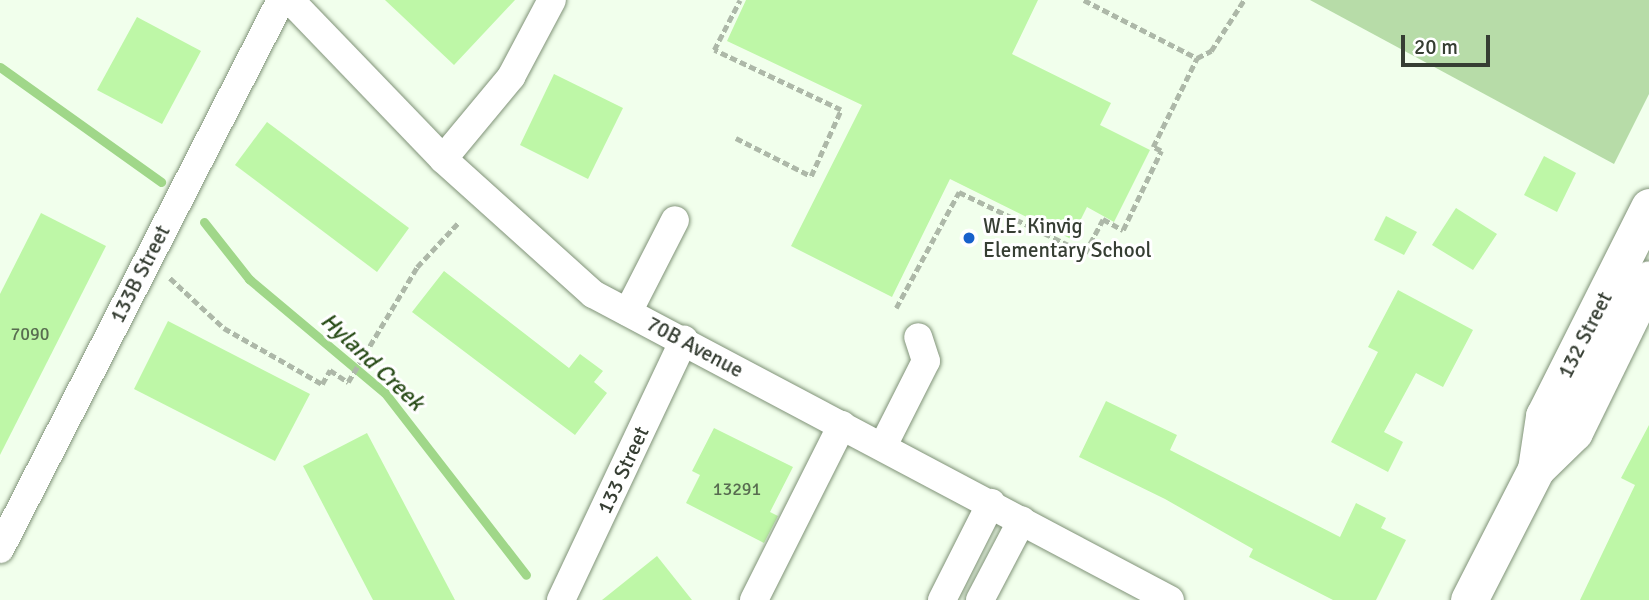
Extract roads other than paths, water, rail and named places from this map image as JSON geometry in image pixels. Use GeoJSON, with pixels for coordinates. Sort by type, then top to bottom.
{"type":"FeatureCollection","features":[{"type":"Feature","properties":{"kind":"main road","name":"132 Street"},"geometry":{"type":"LineString","coordinates":[[1469,600],[1536,469],[1544,416],[1649,206]]}},
{"type":"Feature","properties":{"kind":"main road","name":"132 Street"},"geometry":{"type":"LineString","coordinates":[[1536,469],[1574,432],[1649,279]]}},
{"type":"Feature","properties":{"kind":"street","name":"133B Street"},"geometry":{"type":"LineString","coordinates":[[0,549],[281,0]]}},
{"type":"Feature","properties":{"kind":"street","name":"70B Avenue"},"geometry":{"type":"LineString","coordinates":[[290,0],[443,159],[593,294],[1170,600]]}},
{"type":"Feature","properties":{"kind":"street"},"geometry":{"type":"LineString","coordinates":[[443,159],[511,77],[552,0]]}},
{"type":"Feature","properties":{"kind":"street"},"geometry":{"type":"LineString","coordinates":[[628,312],[675,220]]}},
{"type":"Feature","properties":{"kind":"street"},"geometry":{"type":"LineString","coordinates":[[883,446],[926,361],[918,337]]}},
{"type":"Feature","properties":{"kind":"street","name":"133 Street"},"geometry":{"type":"LineString","coordinates":[[561,600],[684,340]]}},
{"type":"Feature","properties":{"kind":"street"},"geometry":{"type":"LineString","coordinates":[[754,600],[842,425]]}},
{"type":"Feature","properties":{"kind":"street"},"geometry":{"type":"LineString","coordinates":[[942,600],[991,503]]}},
{"type":"Feature","properties":{"kind":"street"},"geometry":{"type":"LineString","coordinates":[[980,600],[1022,520]]}},
{"type":"Feature","properties":{"kind":"waterway","name":"Hyland Creek"},"geometry":{"type":"LineString","coordinates":[[0,67],[161,182]]}},
{"type":"Feature","properties":{"kind":"waterway","name":"Hyland Creek"},"geometry":{"type":"LineString","coordinates":[[204,222],[249,279],[385,393],[526,575]]}},
{"type":"Feature","properties":{"kind":"place","name":"W.E. Kinvig Elementary School"},"geometry":{"type":"Point","coordinates":[969,238]}}]}
